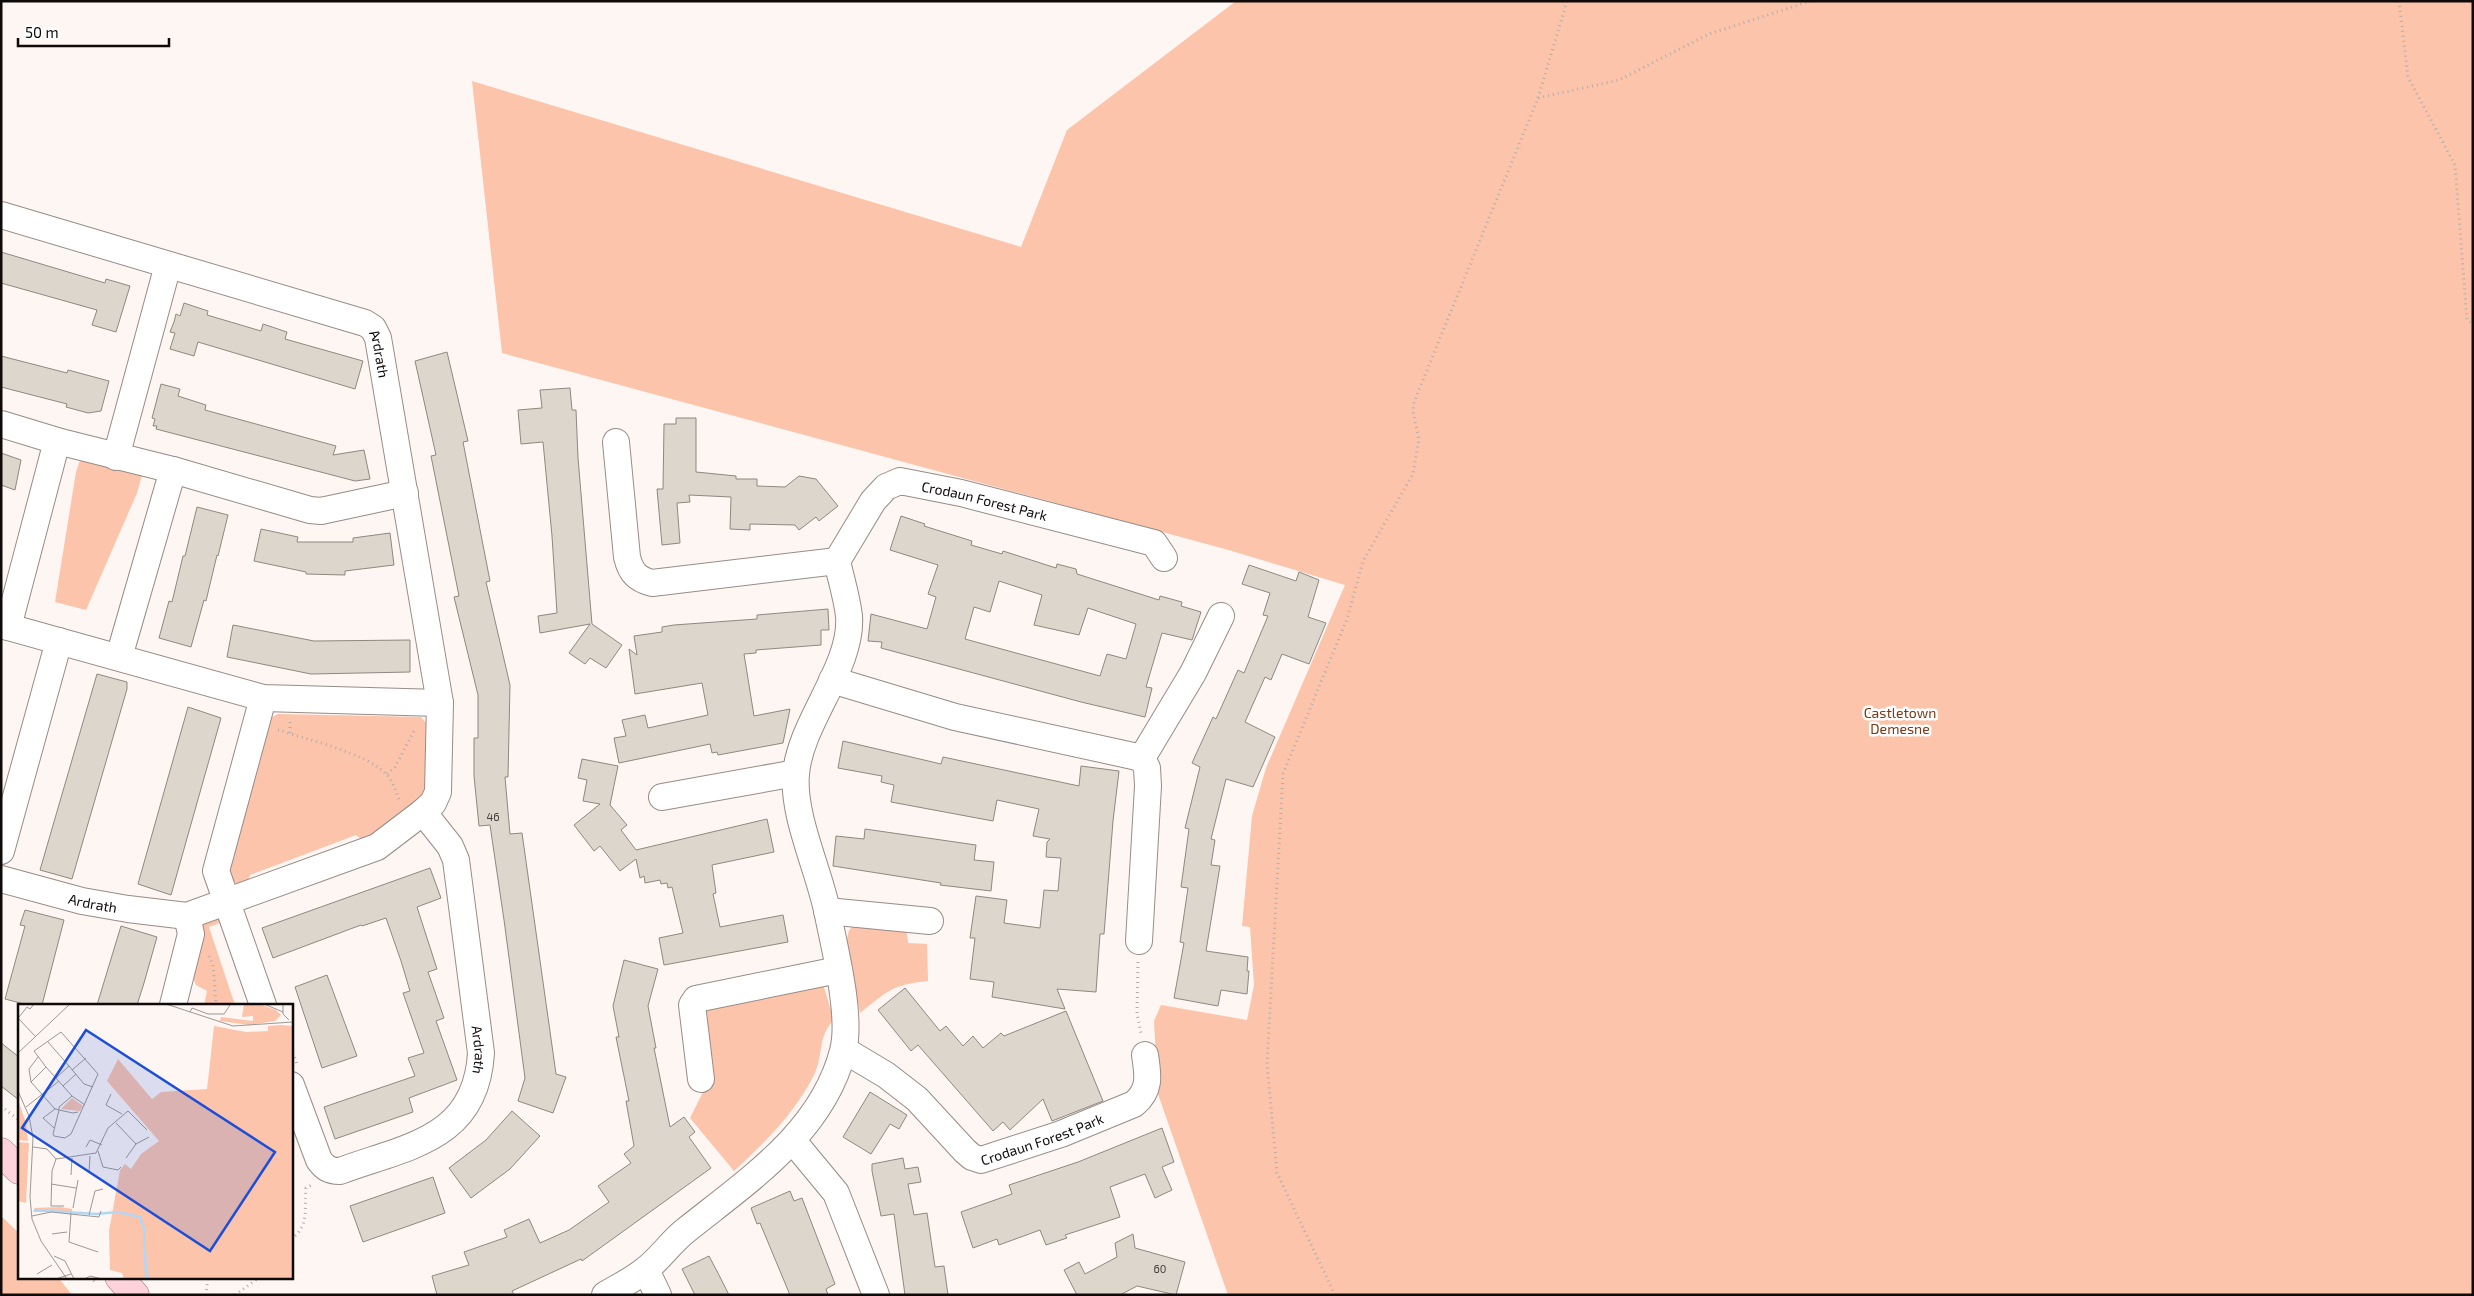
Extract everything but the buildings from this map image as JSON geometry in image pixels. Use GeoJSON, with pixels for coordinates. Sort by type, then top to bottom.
{"type":"FeatureCollection","features":[{"type":"Feature","properties":{"kind":"main road"},"geometry":{"type":"LineString","coordinates":[[1,1152],[18,1169]]}},
{"type":"Feature","properties":{"kind":"main road"},"geometry":{"type":"LineString","coordinates":[[120,1278],[135,1295]]}},
{"type":"Feature","properties":{"kind":"street","name":"Ardrath"},"geometry":{"type":"LineString","coordinates":[[1,216],[365,323],[373,328],[381,348],[440,703],[438,792],[433,803],[418,817],[377,847],[187,916],[128,910],[82,901],[1,879]]}},
{"type":"Feature","properties":{"kind":"street"},"geometry":{"type":"LineString","coordinates":[[116,456],[168,264]]}},
{"type":"Feature","properties":{"kind":"street"},"geometry":{"type":"LineString","coordinates":[[1,424],[57,441],[173,470],[310,510],[321,511],[405,493]]}},
{"type":"Feature","properties":{"kind":"street"},"geometry":{"type":"LineString","coordinates":[[57,441],[5,626],[168,671],[260,710],[440,703]]}},
{"type":"Feature","properties":{"kind":"street"},"geometry":{"type":"LineString","coordinates":[[605,1295],[646,1270],[680,1235],[793,1141],[814,1112],[832,1082],[844,1050],[845,1016],[828,911],[796,799],[796,773],[810,727],[832,680],[845,646],[849,617],[837,561],[652,583],[638,579],[631,570],[627,557],[616,442]]}},
{"type":"Feature","properties":{"kind":"street"},"geometry":{"type":"LineString","coordinates":[[119,657],[173,470]]}},
{"type":"Feature","properties":{"kind":"street","name":"Crodaun Forest Park"},"geometry":{"type":"LineString","coordinates":[[837,561],[873,501],[886,487],[900,481],[951,491],[1154,543],[1164,558]]}},
{"type":"Feature","properties":{"kind":"street"},"geometry":{"type":"LineString","coordinates":[[1142,758],[1193,674],[1221,616]]}},
{"type":"Feature","properties":{"kind":"street"},"geometry":{"type":"LineString","coordinates":[[1,851],[59,641]]}},
{"type":"Feature","properties":{"kind":"street"},"geometry":{"type":"LineString","coordinates":[[832,680],[955,717],[1142,758]]}},
{"type":"Feature","properties":{"kind":"street"},"geometry":{"type":"LineString","coordinates":[[260,710],[216,871],[263,1004]]}},
{"type":"Feature","properties":{"kind":"street"},"geometry":{"type":"LineString","coordinates":[[1139,941],[1148,786],[1147,768],[1142,758]]}},
{"type":"Feature","properties":{"kind":"street"},"geometry":{"type":"LineString","coordinates":[[662,797],[796,773]]}},
{"type":"Feature","properties":{"kind":"street","name":"Ardrath"},"geometry":{"type":"LineString","coordinates":[[325,1168],[332,1171],[340,1170],[429,1139],[452,1124],[459,1116],[477,1081],[482,1053],[456,860],[450,846],[418,817]]}},
{"type":"Feature","properties":{"kind":"street"},"geometry":{"type":"LineString","coordinates":[[828,911],[930,921]]}},
{"type":"Feature","properties":{"kind":"street"},"geometry":{"type":"LineString","coordinates":[[183,998],[191,934],[187,916]]}},
{"type":"Feature","properties":{"kind":"street"},"geometry":{"type":"LineString","coordinates":[[701,1079],[692,1005],[696,999],[838,970]]}},
{"type":"Feature","properties":{"kind":"street","name":"Crodaun Forest Park"},"geometry":{"type":"LineString","coordinates":[[844,1050],[902,1086],[923,1105],[965,1151],[972,1157],[982,1160],[1079,1127],[1134,1104],[1141,1098],[1148,1081],[1145,1054]]}},
{"type":"Feature","properties":{"kind":"street"},"geometry":{"type":"LineString","coordinates":[[295,1089],[319,1160],[325,1168]]}},
{"type":"Feature","properties":{"kind":"street"},"geometry":{"type":"LineString","coordinates":[[793,1141],[836,1194],[876,1295]]}},
{"type":"Feature","properties":{"kind":"street"},"geometry":{"type":"LineString","coordinates":[[646,1270],[658,1295]]}},
{"type":"Feature","properties":{"kind":"path"},"geometry":{"type":"LineString","coordinates":[[1335,1295],[1277,1173],[1267,1064],[1283,774],[1347,619],[1363,561],[1413,474],[1419,439],[1415,421],[1414,402],[1538,98],[1567,1]]}},
{"type":"Feature","properties":{"kind":"path"},"geometry":{"type":"LineString","coordinates":[[1538,98],[1619,80],[1709,34],[1811,1]]}},
{"type":"Feature","properties":{"kind":"path"},"geometry":{"type":"LineString","coordinates":[[2399,1],[2408,77],[2455,165],[2467,320],[2473,324]]}},
{"type":"Feature","properties":{"kind":"path"},"geometry":{"type":"LineString","coordinates":[[260,710],[354,755],[387,774],[400,803],[418,817]]}},
{"type":"Feature","properties":{"kind":"path"},"geometry":{"type":"LineString","coordinates":[[387,774],[396,767],[404,754],[413,736],[416,720]]}},
{"type":"Feature","properties":{"kind":"path"},"geometry":{"type":"LineString","coordinates":[[1139,941],[1137,1014],[1145,1054]]}},
{"type":"Feature","properties":{"kind":"path"},"geometry":{"type":"LineString","coordinates":[[292,1058],[295,1089]]}},
{"type":"Feature","properties":{"kind":"path"},"geometry":{"type":"LineString","coordinates":[[1,1106],[18,1119]]}},
{"type":"Feature","properties":{"kind":"path"},"geometry":{"type":"LineString","coordinates":[[292,1238],[300,1234],[306,1217],[306,1188],[317,1183],[325,1168]]}},
{"type":"Feature","properties":{"kind":"path"},"geometry":{"type":"LineString","coordinates":[[206,1295],[208,1278]]}},
{"type":"Feature","properties":{"kind":"path"},"geometry":{"type":"LineString","coordinates":[[235,1295],[259,1278]]}},
{"type":"Feature","properties":{"kind":"green space","name":"Castletown Demesne"},"geometry":{"type":"Polygon","coordinates":[[[1236,1],[2473,1],[2473,1295],[1228,1295],[1158,1094],[1154,1021],[1161,1005],[1247,1020],[1254,985],[1250,927],[1242,926],[1252,816],[1266,768],[1345,585],[1225,549],[502,353],[472,81],[1021,247],[1067,130],[1236,1]]]}},
{"type":"Feature","properties":{"kind":"green space"},"geometry":{"type":"Polygon","coordinates":[[[83,451],[144,468],[137,493],[86,610],[55,602],[76,472],[83,451]]]}},
{"type":"Feature","properties":{"kind":"green space"},"geometry":{"type":"Polygon","coordinates":[[[278,714],[421,717],[427,724],[427,794],[364,841],[356,835],[250,875],[247,884],[240,886],[227,873],[270,718],[278,714]]]}},
{"type":"Feature","properties":{"kind":"green space"},"geometry":{"type":"Polygon","coordinates":[[[217,917],[222,922],[209,927],[235,1004],[204,1004],[207,991],[196,985],[192,975],[197,923],[217,917]]]}},
{"type":"Feature","properties":{"kind":"green space"},"geometry":{"type":"Polygon","coordinates":[[[897,922],[907,933],[908,943],[927,944],[928,981],[891,990],[860,1013],[846,944],[849,930],[855,924],[897,922]]]}},
{"type":"Feature","properties":{"kind":"green space"},"geometry":{"type":"Polygon","coordinates":[[[823,984],[834,1020],[825,1033],[819,1062],[813,1077],[788,1116],[734,1171],[690,1118],[704,1090],[703,1009],[823,984]]]}},
{"type":"Feature","properties":{"kind":"green space"},"geometry":{"type":"Polygon","coordinates":[[[1,1216],[18,1232],[18,1278],[59,1278],[72,1295],[1,1295],[1,1216]]]}}]}
